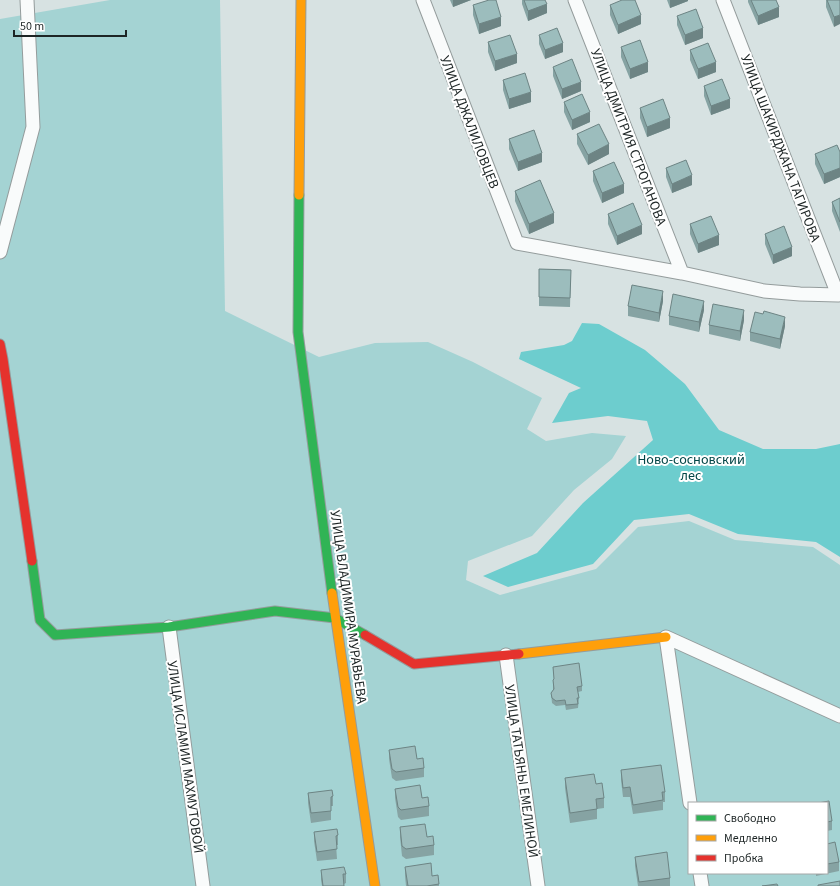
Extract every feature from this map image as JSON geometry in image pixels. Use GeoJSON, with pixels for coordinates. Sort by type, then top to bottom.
{"type":"FeatureCollection","features":[{"type":"Feature","properties":{"kind":"street"},"geometry":{"type":"LineString","coordinates":[[0,252],[33,127],[27,0]]}},
{"type":"Feature","properties":{"kind":"street","name":"УЛИЦА ВЛАДИМИРА МУРАВЬЕВА"},"geometry":{"type":"LineString","coordinates":[[300,0],[298,332],[335,618],[375,886]]}},
{"type":"Feature","properties":{"kind":"street","name":"УЛИЦА ДЖАЛИЛОВЦЕВ"},"geometry":{"type":"LineString","coordinates":[[423,0],[517,243],[682,273]]}},
{"type":"Feature","properties":{"kind":"street","name":"УЛИЦА ДМИТРИЯ СТРОГАНОВА"},"geometry":{"type":"LineString","coordinates":[[575,0],[682,273]]}},
{"type":"Feature","properties":{"kind":"street","name":"УЛИЦА ШАКИРДЖАНА ТАГИРОВА"},"geometry":{"type":"LineString","coordinates":[[723,0],[839,294]]}},
{"type":"Feature","properties":{"kind":"street"},"geometry":{"type":"LineString","coordinates":[[682,273],[764,290],[800,294],[839,294]]}},
{"type":"Feature","properties":{"kind":"street"},"geometry":{"type":"LineString","coordinates":[[0,344],[40,620],[55,635],[169,627],[275,611],[335,618],[414,664],[666,637],[840,716]]}},
{"type":"Feature","properties":{"kind":"street","name":"УЛИЦА ИСЛАМИИ МАХМУТОВОЙ"},"geometry":{"type":"LineString","coordinates":[[169,627],[203,886]]}},
{"type":"Feature","properties":{"kind":"street"},"geometry":{"type":"LineString","coordinates":[[666,637],[690,802]]}},
{"type":"Feature","properties":{"kind":"street","name":"УЛИЦА ТАТЬЯНЫ ЕМЕЛИНОЙ"},"geometry":{"type":"LineString","coordinates":[[506,655],[538,886]]}},
{"type":"Feature","properties":{"kind":"street"},"geometry":{"type":"LineString","coordinates":[[700,874],[702,886]]}},
{"type":"Feature","properties":{"kind":"shaded area"},"geometry":{"type":"Polygon","coordinates":[[[110,0],[220,0],[225,311],[319,357],[375,343],[428,342],[473,362],[542,398],[527,429],[546,441],[592,433],[626,436],[612,459],[574,490],[532,536],[468,561],[466,580],[500,595],[596,569],[638,527],[689,521],[735,540],[813,547],[840,565],[840,886],[0,886],[0,19],[110,0]]]}},
{"type":"Feature","properties":{"kind":"green space","name":"Ново-сосновский лес"},"geometry":{"type":"Polygon","coordinates":[[[582,323],[599,324],[645,350],[685,384],[719,430],[763,449],[816,449],[840,444],[840,557],[816,542],[738,534],[689,514],[634,520],[593,564],[508,587],[483,576],[537,553],[583,503],[653,440],[647,421],[608,416],[552,423],[569,393],[581,388],[519,359],[521,352],[564,345],[572,341],[582,323]]]}},
{"type":"Feature","properties":{"kind":"building"},"geometry":{"type":"Polygon","coordinates":[[[489,0],[496,0],[501,17],[479,24],[473,5],[489,0]]]}},
{"type":"Feature","properties":{"kind":"building"},"geometry":{"type":"Polygon","coordinates":[[[524,0],[545,0],[547,4],[528,11],[524,0]]]}},
{"type":"Feature","properties":{"kind":"building"},"geometry":{"type":"Polygon","coordinates":[[[622,0],[635,0],[641,15],[618,25],[610,5],[622,0]]]}},
{"type":"Feature","properties":{"kind":"building"},"geometry":{"type":"Polygon","coordinates":[[[751,0],[776,0],[779,7],[758,16],[751,0]]]}},
{"type":"Feature","properties":{"kind":"building"},"geometry":{"type":"Polygon","coordinates":[[[827,0],[840,0],[840,15],[834,17],[827,0]]]}},
{"type":"Feature","properties":{"kind":"building"},"geometry":{"type":"Polygon","coordinates":[[[696,9],[703,28],[685,35],[677,16],[696,9]]]}},
{"type":"Feature","properties":{"kind":"building"},"geometry":{"type":"Polygon","coordinates":[[[557,28],[563,43],[545,50],[539,35],[557,28]]]}},
{"type":"Feature","properties":{"kind":"building"},"geometry":{"type":"Polygon","coordinates":[[[510,35],[517,54],[495,61],[488,42],[510,35]]]}},
{"type":"Feature","properties":{"kind":"building"},"geometry":{"type":"Polygon","coordinates":[[[640,40],[648,62],[630,69],[621,47],[640,40]]]}},
{"type":"Feature","properties":{"kind":"building"},"geometry":{"type":"Polygon","coordinates":[[[708,43],[716,62],[698,69],[690,50],[708,43]]]}},
{"type":"Feature","properties":{"kind":"building"},"geometry":{"type":"Polygon","coordinates":[[[572,59],[581,82],[562,89],[553,67],[572,59]]]}},
{"type":"Feature","properties":{"kind":"building"},"geometry":{"type":"Polygon","coordinates":[[[525,73],[531,92],[509,99],[503,80],[525,73]]]}},
{"type":"Feature","properties":{"kind":"building"},"geometry":{"type":"Polygon","coordinates":[[[722,79],[730,99],[711,106],[704,86],[722,79]]]}},
{"type":"Feature","properties":{"kind":"building"},"geometry":{"type":"Polygon","coordinates":[[[582,94],[590,112],[572,120],[564,102],[582,94]]]}},
{"type":"Feature","properties":{"kind":"building"},"geometry":{"type":"Polygon","coordinates":[[[663,99],[670,118],[647,127],[640,108],[663,99]]]}},
{"type":"Feature","properties":{"kind":"building"},"geometry":{"type":"Polygon","coordinates":[[[599,124],[609,144],[588,155],[577,134],[599,124]]]}},
{"type":"Feature","properties":{"kind":"building"},"geometry":{"type":"Polygon","coordinates":[[[534,130],[542,153],[518,162],[509,139],[534,130]]]}},
{"type":"Feature","properties":{"kind":"building"},"geometry":{"type":"Polygon","coordinates":[[[837,145],[840,152],[840,168],[824,174],[815,154],[837,145]]]}},
{"type":"Feature","properties":{"kind":"building"},"geometry":{"type":"Polygon","coordinates":[[[686,160],[692,175],[672,184],[666,168],[686,160]]]}},
{"type":"Feature","properties":{"kind":"building"},"geometry":{"type":"Polygon","coordinates":[[[614,162],[624,184],[602,193],[593,171],[614,162]]]}},
{"type":"Feature","properties":{"kind":"building"},"geometry":{"type":"Polygon","coordinates":[[[540,180],[554,213],[529,224],[515,191],[540,180]]]}},
{"type":"Feature","properties":{"kind":"building"},"geometry":{"type":"Polygon","coordinates":[[[840,198],[840,222],[832,202],[840,198]]]}},
{"type":"Feature","properties":{"kind":"building"},"geometry":{"type":"Polygon","coordinates":[[[633,203],[642,225],[617,236],[608,214],[633,203]]]}},
{"type":"Feature","properties":{"kind":"building"},"geometry":{"type":"Polygon","coordinates":[[[711,216],[719,235],[698,244],[690,224],[711,216]]]}},
{"type":"Feature","properties":{"kind":"building"},"geometry":{"type":"Polygon","coordinates":[[[784,226],[792,247],[773,255],[765,234],[784,226]]]}},
{"type":"Feature","properties":{"kind":"building"},"geometry":{"type":"Polygon","coordinates":[[[539,269],[571,270],[570,298],[539,297],[539,269]]]}},
{"type":"Feature","properties":{"kind":"building"},"geometry":{"type":"Polygon","coordinates":[[[632,285],[663,291],[659,313],[628,306],[632,285]]]}},
{"type":"Feature","properties":{"kind":"building"},"geometry":{"type":"Polygon","coordinates":[[[673,294],[704,301],[699,322],[669,316],[673,294]]]}},
{"type":"Feature","properties":{"kind":"building"},"geometry":{"type":"Polygon","coordinates":[[[713,304],[744,310],[740,331],[709,325],[713,304]]]}},
{"type":"Feature","properties":{"kind":"building"},"geometry":{"type":"Polygon","coordinates":[[[764,311],[785,317],[780,339],[750,332],[755,312],[763,314],[764,311]]]}},
{"type":"Feature","properties":{"kind":"building"},"geometry":{"type":"Polygon","coordinates":[[[579,663],[582,686],[577,687],[579,698],[577,698],[578,704],[566,705],[565,700],[556,701],[552,698],[551,693],[554,689],[553,667],[579,663]]]}},
{"type":"Feature","properties":{"kind":"building"},"geometry":{"type":"Polygon","coordinates":[[[415,746],[417,759],[423,758],[424,768],[396,772],[392,769],[389,750],[415,746]]]}},
{"type":"Feature","properties":{"kind":"building"},"geometry":{"type":"Polygon","coordinates":[[[661,765],[665,792],[662,792],[663,800],[633,805],[630,787],[623,788],[621,770],[661,765]]]}},
{"type":"Feature","properties":{"kind":"building"},"geometry":{"type":"Polygon","coordinates":[[[594,774],[596,784],[602,783],[604,798],[596,799],[597,809],[570,813],[565,778],[594,774]]]}},
{"type":"Feature","properties":{"kind":"building"},"geometry":{"type":"Polygon","coordinates":[[[420,785],[422,798],[428,797],[429,806],[401,810],[398,807],[395,789],[420,785]]]}},
{"type":"Feature","properties":{"kind":"building"},"geometry":{"type":"Polygon","coordinates":[[[332,790],[333,796],[331,797],[331,811],[311,813],[308,793],[332,790]]]}},
{"type":"Feature","properties":{"kind":"building"},"geometry":{"type":"Polygon","coordinates":[[[829,801],[832,821],[828,822],[828,802],[824,802],[829,801]]]}},
{"type":"Feature","properties":{"kind":"building"},"geometry":{"type":"Polygon","coordinates":[[[425,824],[427,837],[433,836],[434,845],[406,849],[402,846],[400,827],[425,824]]]}},
{"type":"Feature","properties":{"kind":"building"},"geometry":{"type":"Polygon","coordinates":[[[337,829],[337,849],[317,852],[314,832],[337,829]]]}},
{"type":"Feature","properties":{"kind":"building"},"geometry":{"type":"Polygon","coordinates":[[[835,842],[839,862],[828,864],[828,844],[835,842]]]}},
{"type":"Feature","properties":{"kind":"building"},"geometry":{"type":"Polygon","coordinates":[[[667,852],[670,878],[639,882],[635,857],[667,852]]]}},
{"type":"Feature","properties":{"kind":"building"},"geometry":{"type":"Polygon","coordinates":[[[431,863],[432,876],[438,875],[439,884],[427,886],[408,886],[405,867],[431,863]]]}},
{"type":"Feature","properties":{"kind":"building"},"geometry":{"type":"Polygon","coordinates":[[[344,867],[346,874],[343,874],[344,886],[323,886],[321,870],[344,867]]]}},
{"type":"Feature","properties":{"kind":"building"},"geometry":{"type":"Polygon","coordinates":[[[840,881],[840,886],[818,886],[818,885],[840,881]]]}},
{"type":"Feature","properties":{"kind":"building"},"geometry":{"type":"Polygon","coordinates":[[[777,884],[778,886],[762,886],[777,884]]]}},
{"type":"Feature","properties":{"kind":"traffic: fast"},"geometry":{"type":"LineString","coordinates":[[299,195],[298,332],[332,593]]}},
{"type":"Feature","properties":{"kind":"traffic: fast"},"geometry":{"type":"LineString","coordinates":[[32,561],[40,620],[55,635],[169,627],[275,611],[335,618],[365,635]]}},
{"type":"Feature","properties":{"kind":"traffic: slow"},"geometry":{"type":"LineString","coordinates":[[299,195],[301,0]]}},
{"type":"Feature","properties":{"kind":"traffic: slow"},"geometry":{"type":"LineString","coordinates":[[332,593],[375,886]]}},
{"type":"Feature","properties":{"kind":"traffic: slow"},"geometry":{"type":"LineString","coordinates":[[519,654],[666,637]]}},
{"type":"Feature","properties":{"kind":"traffic: jam"},"geometry":{"type":"LineString","coordinates":[[0,344],[32,561]]}},
{"type":"Feature","properties":{"kind":"traffic: jam"},"geometry":{"type":"LineString","coordinates":[[365,635],[414,664],[519,654]]}}]}
